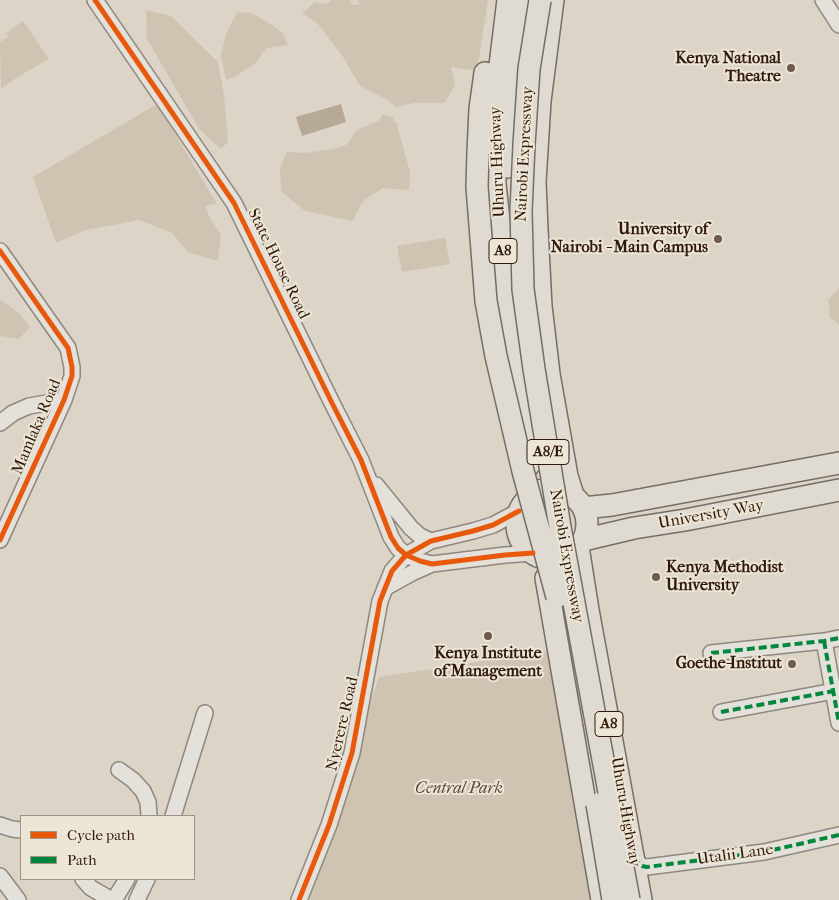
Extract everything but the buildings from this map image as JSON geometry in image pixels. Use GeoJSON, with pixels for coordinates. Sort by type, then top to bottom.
{"type":"FeatureCollection","features":[{"type":"Feature","properties":{"kind":"highway"},"geometry":{"type":"LineString","coordinates":[[494,0],[480,109],[478,153],[478,196],[486,301],[496,356],[516,443],[557,597]]}},
{"type":"Feature","properties":{"kind":"highway","name":"Uhuru Highway"},"geometry":{"type":"LineString","coordinates":[[508,0],[496,98],[495,184],[512,340],[528,448],[530,476],[521,507]]}},
{"type":"Feature","properties":{"kind":"highway","name":"A8"},"geometry":{"type":"LineString","coordinates":[[540,1],[540,101],[536,182],[541,306],[549,374],[567,476],[586,517],[586,529],[580,544]]}},
{"type":"Feature","properties":{"kind":"highway","name":"Nairobi Expressway"},"geometry":{"type":"LineString","coordinates":[[540,1],[518,53],[507,190],[510,277],[557,597],[568,644],[613,900]]}},
{"type":"Feature","properties":{"kind":"highway","name":"Nairobi Expressway"},"geometry":{"type":"LineString","coordinates":[[540,1],[529,69],[524,145],[521,210],[523,289],[534,369],[562,536],[628,900]]}},
{"type":"Feature","properties":{"kind":"highway","name":"University Way"},"geometry":{"type":"LineString","coordinates":[[578,502],[612,505],[839,463]]}},
{"type":"Feature","properties":{"kind":"highway"},"geometry":{"type":"LineString","coordinates":[[521,507],[533,494],[544,490],[556,489],[578,502]]}},
{"type":"Feature","properties":{"kind":"highway","name":"University Way"},"geometry":{"type":"LineString","coordinates":[[580,544],[634,528],[839,490]]}},
{"type":"Feature","properties":{"kind":"highway","name":"A8"},"geometry":{"type":"LineString","coordinates":[[521,507],[516,521],[520,539],[525,547],[537,555],[546,577],[602,900]]}},
{"type":"Feature","properties":{"kind":"highway"},"geometry":{"type":"LineString","coordinates":[[537,555],[552,559],[561,557],[580,544]]}},
{"type":"Feature","properties":{"kind":"highway","name":"Uhuru Highway"},"geometry":{"type":"LineString","coordinates":[[580,544],[641,900]]}},
{"type":"Feature","properties":{"kind":"street","name":"State House Road"},"geometry":{"type":"LineString","coordinates":[[95,0],[234,203],[361,460],[391,536],[398,548],[406,556]]}},
{"type":"Feature","properties":{"kind":"street"},"geometry":{"type":"LineString","coordinates":[[823,0],[839,25]]}},
{"type":"Feature","properties":{"kind":"street","name":"Mamlaka Road"},"geometry":{"type":"LineString","coordinates":[[0,251],[68,348],[72,376],[64,400],[0,540]]}},
{"type":"Feature","properties":{"kind":"street"},"geometry":{"type":"LineString","coordinates":[[0,423],[13,413],[29,406],[64,400]]}},
{"type":"Feature","properties":{"kind":"street","name":"State House Road"},"geometry":{"type":"LineString","coordinates":[[364,467],[411,528],[420,536],[431,540]]}},
{"type":"Feature","properties":{"kind":"street"},"geometry":{"type":"LineString","coordinates":[[406,556],[431,540],[448,538],[493,525],[521,507]]}},
{"type":"Feature","properties":{"kind":"street"},"geometry":{"type":"LineString","coordinates":[[391,536],[392,570]]}},
{"type":"Feature","properties":{"kind":"street"},"geometry":{"type":"LineString","coordinates":[[386,588],[432,564],[505,555],[537,555]]}},
{"type":"Feature","properties":{"kind":"street"},"geometry":{"type":"LineString","coordinates":[[406,556],[432,564]]}},
{"type":"Feature","properties":{"kind":"street","name":"Nyerere Road"},"geometry":{"type":"LineString","coordinates":[[299,900],[328,825],[352,753],[380,602],[392,570],[406,556]]}},
{"type":"Feature","properties":{"kind":"street"},"geometry":{"type":"LineString","coordinates":[[711,653],[832,639],[834,691],[839,723]]}},
{"type":"Feature","properties":{"kind":"street"},"geometry":{"type":"LineString","coordinates":[[721,712],[834,691]]}},
{"type":"Feature","properties":{"kind":"street"},"geometry":{"type":"LineString","coordinates":[[173,815],[204,713]]}},
{"type":"Feature","properties":{"kind":"street"},"geometry":{"type":"LineString","coordinates":[[119,770],[133,780],[143,791],[148,802],[149,815]]}},
{"type":"Feature","properties":{"kind":"street"},"geometry":{"type":"LineString","coordinates":[[0,825],[20,830]]}},
{"type":"Feature","properties":{"kind":"street","name":"Utalii Lane"},"geometry":{"type":"LineString","coordinates":[[633,858],[642,866],[647,867],[764,852],[839,835]]}},
{"type":"Feature","properties":{"kind":"street"},"geometry":{"type":"LineString","coordinates":[[0,876],[18,900]]}},
{"type":"Feature","properties":{"kind":"street"},"geometry":{"type":"LineString","coordinates":[[84,880],[91,888],[113,900],[126,880]]}},
{"type":"Feature","properties":{"kind":"street"},"geometry":{"type":"LineString","coordinates":[[137,900],[147,880]]}},
{"type":"Feature","properties":{"kind":"green space"},"geometry":{"type":"Polygon","coordinates":[[[331,0],[350,0],[353,5],[360,5],[358,0],[488,0],[477,71],[451,67],[455,84],[445,103],[413,103],[397,107],[360,86],[343,57],[318,24],[302,13],[315,2],[327,4],[331,0]]]}},
{"type":"Feature","properties":{"kind":"green space"},"geometry":{"type":"Polygon","coordinates":[[[146,10],[171,16],[218,62],[224,96],[228,142],[221,149],[200,130],[147,39],[146,10]]]}},
{"type":"Feature","properties":{"kind":"green space"},"geometry":{"type":"Polygon","coordinates":[[[237,12],[252,13],[267,22],[283,33],[288,45],[266,48],[257,62],[236,76],[226,80],[221,55],[226,35],[237,12]]]}},
{"type":"Feature","properties":{"kind":"green space"},"geometry":{"type":"Polygon","coordinates":[[[23,21],[49,59],[1,89],[0,42],[8,37],[6,33],[23,21]]]}},
{"type":"Feature","properties":{"kind":"green space"},"geometry":{"type":"Polygon","coordinates":[[[157,104],[217,204],[205,206],[211,220],[221,235],[218,261],[188,252],[172,233],[139,220],[86,230],[56,243],[33,177],[157,104]]]}},
{"type":"Feature","properties":{"kind":"green space"},"geometry":{"type":"Polygon","coordinates":[[[382,114],[394,118],[393,121],[396,122],[410,172],[409,190],[383,188],[363,201],[353,221],[305,211],[281,191],[280,168],[287,152],[305,153],[334,149],[346,145],[357,130],[380,120],[382,114]]]}},
{"type":"Feature","properties":{"kind":"green space"},"geometry":{"type":"Polygon","coordinates":[[[445,238],[450,264],[402,272],[397,246],[445,238]]]}},
{"type":"Feature","properties":{"kind":"green space"},"geometry":{"type":"Polygon","coordinates":[[[839,288],[839,325],[830,317],[828,300],[839,288]]]}},
{"type":"Feature","properties":{"kind":"green space"},"geometry":{"type":"Polygon","coordinates":[[[0,300],[19,313],[30,327],[19,339],[0,336],[0,300]]]}},
{"type":"Feature","properties":{"kind":"green space","name":"Central Park"},"geometry":{"type":"Polygon","coordinates":[[[549,651],[592,900],[303,900],[379,677],[549,651]]]}},
{"type":"Feature","properties":{"kind":"shaded area"},"geometry":{"type":"Polygon","coordinates":[[[341,104],[346,122],[302,136],[296,117],[341,104]]]}},
{"type":"Feature","properties":{"kind":"marked path"},"geometry":{"type":"LineString","coordinates":[[711,653],[839,638]]}},
{"type":"Feature","properties":{"kind":"marked path"},"geometry":{"type":"LineString","coordinates":[[824,641],[839,723]]}},
{"type":"Feature","properties":{"kind":"marked path"},"geometry":{"type":"LineString","coordinates":[[721,712],[834,691]]}},
{"type":"Feature","properties":{"kind":"marked path"},"geometry":{"type":"LineString","coordinates":[[633,858],[642,866],[647,867],[764,852],[839,835]]}},
{"type":"Feature","properties":{"kind":"cycle path"},"geometry":{"type":"LineString","coordinates":[[95,0],[234,203],[361,460],[391,537],[398,548],[406,555],[432,564],[533,553]]}},
{"type":"Feature","properties":{"kind":"cycle path"},"geometry":{"type":"LineString","coordinates":[[0,251],[68,348],[72,367],[72,376],[64,400],[0,540]]}},
{"type":"Feature","properties":{"kind":"cycle path"},"geometry":{"type":"LineString","coordinates":[[299,900],[329,825],[352,753],[380,601],[392,571],[406,555],[431,541],[493,525],[519,511]]}},
{"type":"Feature","properties":{"kind":"place","name":"Kenya National Theatre"},"geometry":{"type":"Point","coordinates":[791,68]}},
{"type":"Feature","properties":{"kind":"place","name":"University of Nairobi - Main Campus"},"geometry":{"type":"Point","coordinates":[718,239]}},
{"type":"Feature","properties":{"kind":"place","name":"Kenya Methodist University"},"geometry":{"type":"Point","coordinates":[656,577]}},
{"type":"Feature","properties":{"kind":"place","name":"Kenya Institute of Management"},"geometry":{"type":"Point","coordinates":[488,636]}},
{"type":"Feature","properties":{"kind":"place","name":"Goethe-Institut"},"geometry":{"type":"Point","coordinates":[792,664]}}]}
